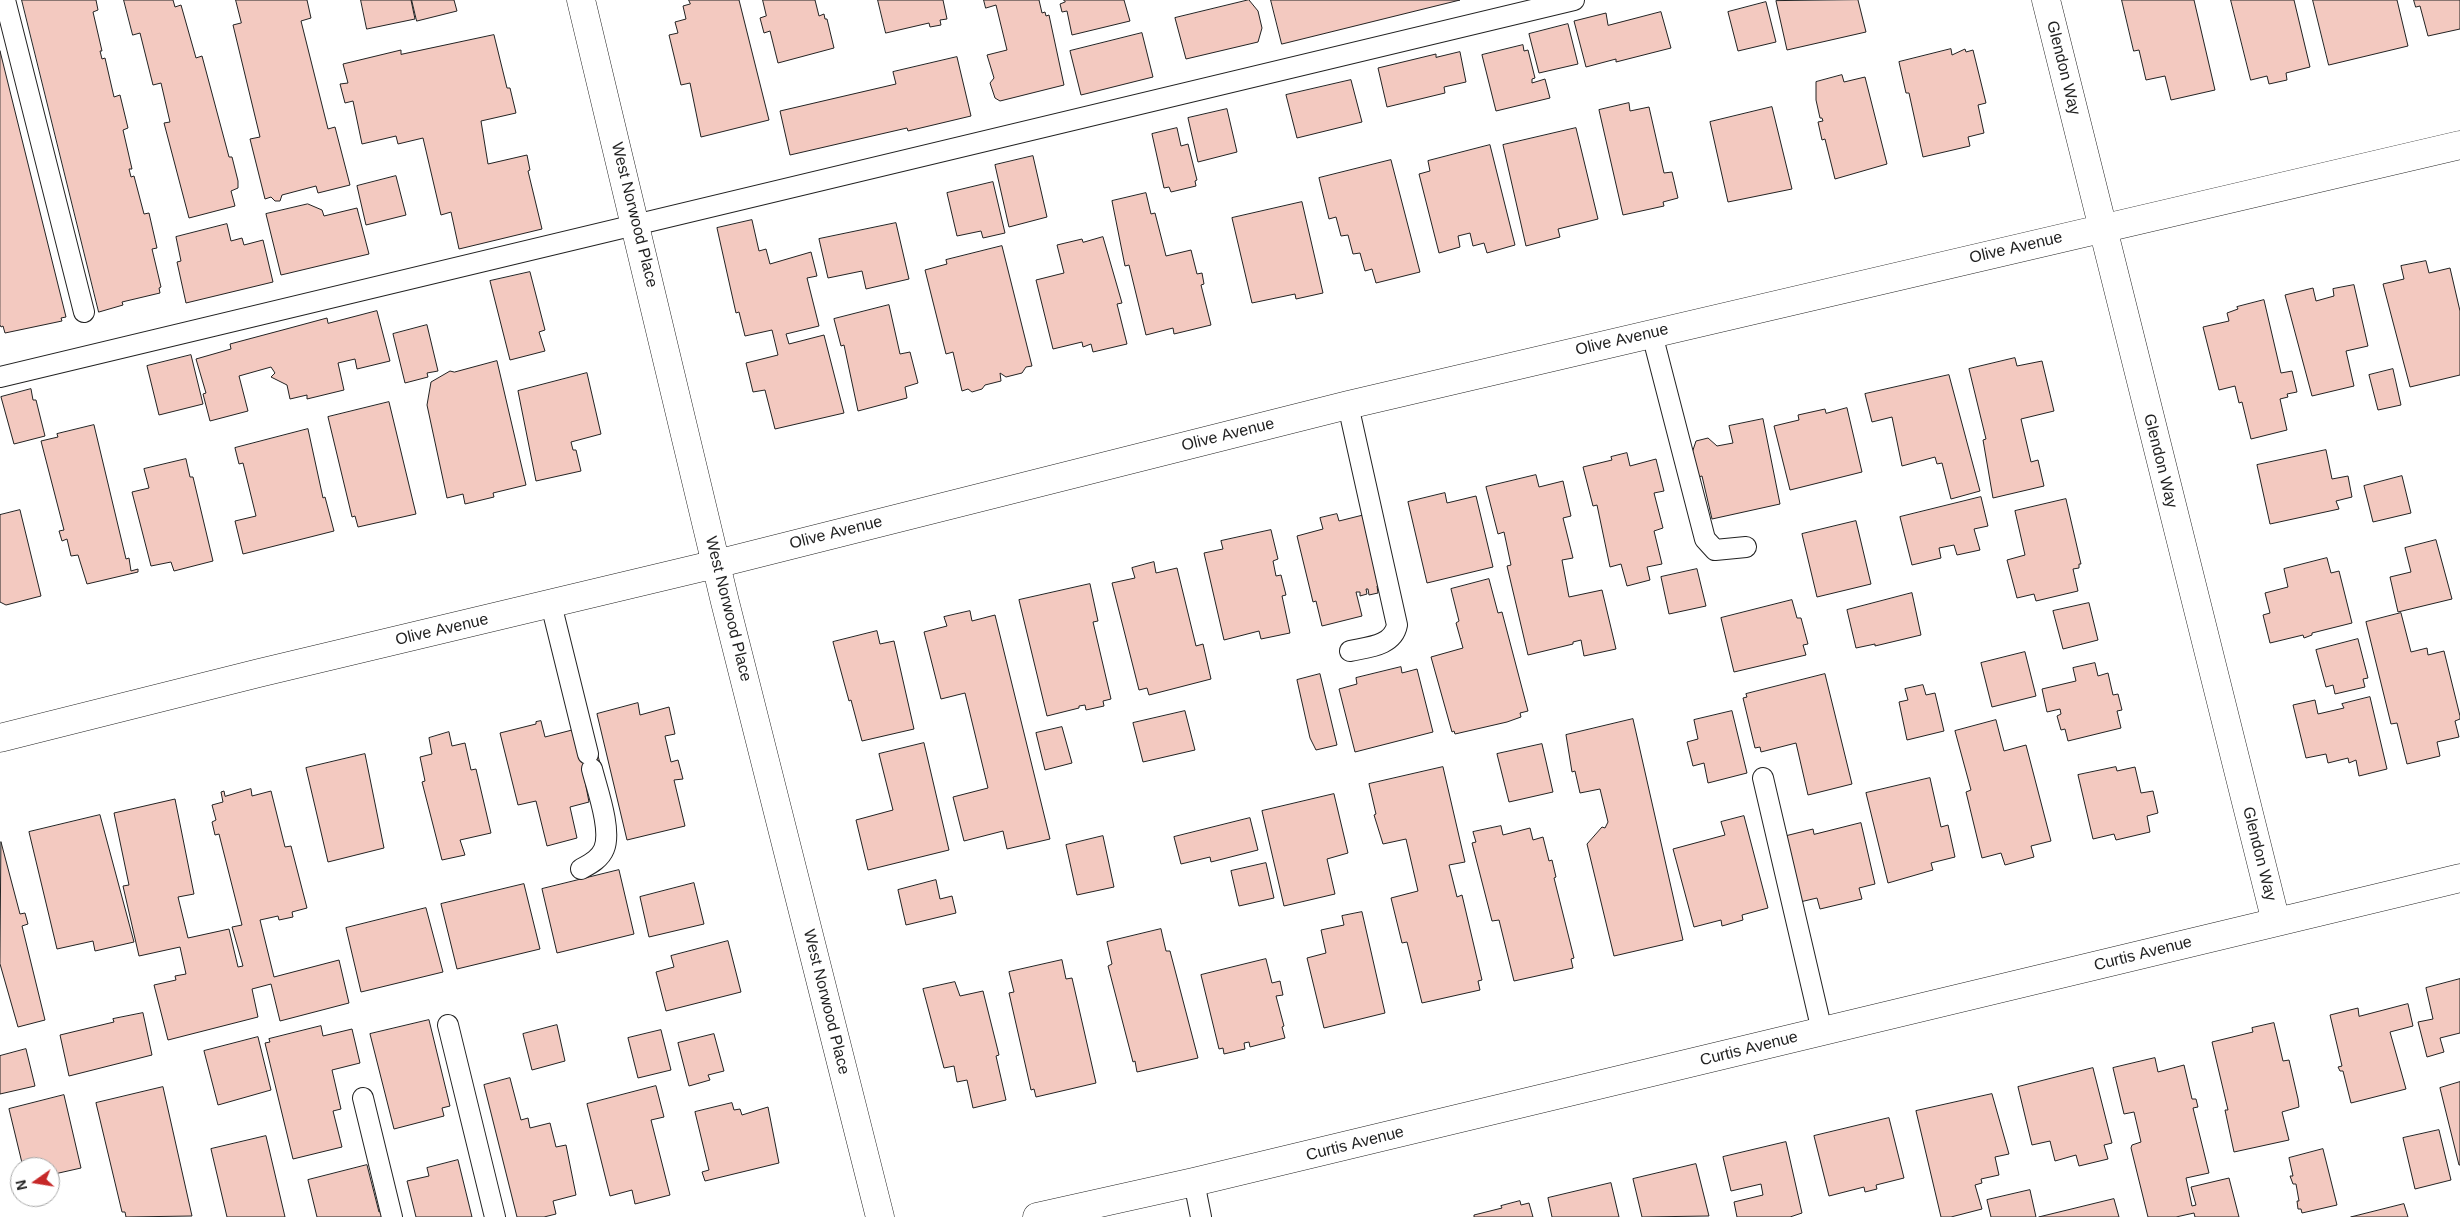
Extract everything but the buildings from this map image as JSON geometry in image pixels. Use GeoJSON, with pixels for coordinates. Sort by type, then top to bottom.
{"type":"FeatureCollection","features":[{"type":"Feature","properties":{"kind":"street","name":"West Norwood Place"},"geometry":{"type":"LineString","coordinates":[[581,0],[716,564],[880,1217]]}},
{"type":"Feature","properties":{"kind":"street","name":"Glendon Way"},"geometry":{"type":"LineString","coordinates":[[2046,0],[2101,228],[2276,922]]}},
{"type":"Feature","properties":{"kind":"street","name":"Olive Avenue"},"geometry":{"type":"LineString","coordinates":[[0,738],[258,673],[716,564],[1348,405],[2460,145]]}},
{"type":"Feature","properties":{"kind":"street","name":"Curtis Avenue"},"geometry":{"type":"LineString","coordinates":[[1037,1217],[1194,1182],[2460,878]]}},
{"type":"Feature","properties":{"kind":"lane"},"geometry":{"type":"LineString","coordinates":[[5,0],[84,312]]}},
{"type":"Feature","properties":{"kind":"lane"},"geometry":{"type":"LineString","coordinates":[[0,377],[1574,0]]}},
{"type":"Feature","properties":{"kind":"lane"},"geometry":{"type":"LineString","coordinates":[[1652,334],[1705,539],[1715,550],[1746,547]]}},
{"type":"Feature","properties":{"kind":"lane"},"geometry":{"type":"LineString","coordinates":[[1348,405],[1397,625],[1395,634],[1388,642],[1350,651]]}},
{"type":"Feature","properties":{"kind":"lane"},"geometry":{"type":"LineString","coordinates":[[551,604],[608,835],[604,850],[596,861],[582,869]]}},
{"type":"Feature","properties":{"kind":"lane"},"geometry":{"type":"LineString","coordinates":[[1763,778],[1822,1031]]}},
{"type":"Feature","properties":{"kind":"lane"},"geometry":{"type":"LineString","coordinates":[[448,1025],[495,1217]]}},
{"type":"Feature","properties":{"kind":"lane"},"geometry":{"type":"LineString","coordinates":[[363,1098],[392,1217]]}},
{"type":"Feature","properties":{"kind":"lane"},"geometry":{"type":"LineString","coordinates":[[1194,1182],[1201,1217]]}}]}
